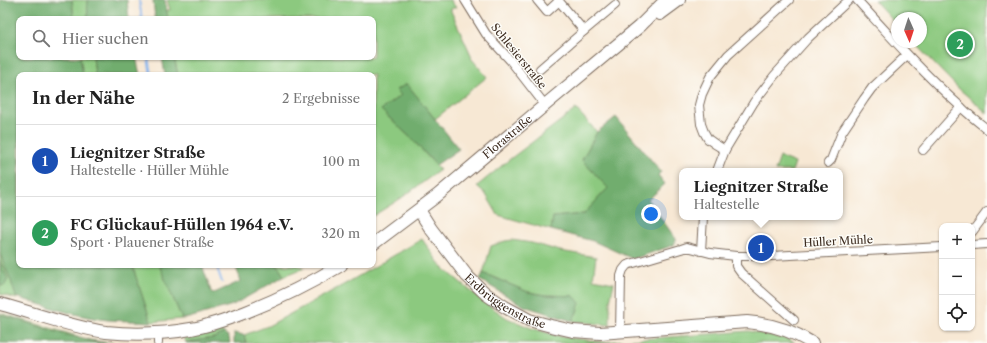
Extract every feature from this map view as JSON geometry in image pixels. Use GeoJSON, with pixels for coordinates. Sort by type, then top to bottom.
{"type":"FeatureCollection","features":[{"type":"Feature","properties":{"kind":"main road","name":"Florastraße"},"geometry":{"type":"LineString","coordinates":[[376,242],[419,210],[640,26],[666,0]]}},
{"type":"Feature","properties":{"kind":"main road","name":"Florastraße"},"geometry":{"type":"LineString","coordinates":[[640,26],[679,0]]}},
{"type":"Feature","properties":{"kind":"main road","name":"Erdbrüggenstraße"},"geometry":{"type":"LineString","coordinates":[[419,210],[431,229],[467,276],[486,294],[505,307],[529,320],[580,332],[600,333],[747,322],[761,323],[774,326],[804,338],[812,343]]}},
{"type":"Feature","properties":{"kind":"main road"},"geometry":{"type":"LineString","coordinates":[[0,304],[54,320],[104,332],[158,338],[238,315],[292,292],[336,268]]}},
{"type":"Feature","properties":{"kind":"street","name":"Schlesierstraße"},"geometry":{"type":"LineString","coordinates":[[465,0],[486,34],[510,60],[544,105]]}},
{"type":"Feature","properties":{"kind":"street"},"geometry":{"type":"LineString","coordinates":[[538,0],[547,12],[559,1],[584,31]]}},
{"type":"Feature","properties":{"kind":"street"},"geometry":{"type":"LineString","coordinates":[[725,150],[715,144],[704,132],[699,115],[699,105],[702,94],[710,78],[728,55],[789,0]]}},
{"type":"Feature","properties":{"kind":"street"},"geometry":{"type":"LineString","coordinates":[[718,168],[725,150],[754,102],[774,76],[808,38],[849,0]]}},
{"type":"Feature","properties":{"kind":"street"},"geometry":{"type":"LineString","coordinates":[[856,0],[936,84],[987,129]]}},
{"type":"Feature","properties":{"kind":"street"},"geometry":{"type":"LineString","coordinates":[[540,69],[615,5]]}},
{"type":"Feature","properties":{"kind":"street"},"geometry":{"type":"LineString","coordinates":[[828,163],[831,160],[842,132],[864,99],[872,88],[907,54]]}},
{"type":"Feature","properties":{"kind":"street"},"geometry":{"type":"LineString","coordinates":[[923,150],[961,107]]}},
{"type":"Feature","properties":{"kind":"street"},"geometry":{"type":"LineString","coordinates":[[975,228],[987,212]]}},
{"type":"Feature","properties":{"kind":"street"},"geometry":{"type":"LineString","coordinates":[[701,251],[703,220]]}},
{"type":"Feature","properties":{"kind":"street"},"geometry":{"type":"LineString","coordinates":[[975,245],[987,244]]}},
{"type":"Feature","properties":{"kind":"street","name":"Hüller Mühle"},"geometry":{"type":"LineString","coordinates":[[620,332],[621,276],[623,270],[627,265],[681,248],[687,247],[710,253],[736,256],[772,256],[939,247]]}},
{"type":"Feature","properties":{"kind":"street"},"geometry":{"type":"LineString","coordinates":[[736,256],[736,266],[741,273],[794,320]]}},
{"type":"Feature","properties":{"kind":"green space"},"geometry":{"type":"Polygon","coordinates":[[[0,0],[72,0],[74,16],[16,16],[16,60],[80,60],[82,72],[16,72],[16,268],[133,268],[151,322],[96,319],[62,311],[16,297],[0,254],[0,0]]]}},
{"type":"Feature","properties":{"kind":"green space"},"geometry":{"type":"Polygon","coordinates":[[[72,0],[87,0],[88,16],[74,16],[72,0]]]}},
{"type":"Feature","properties":{"kind":"green space"},"geometry":{"type":"Polygon","coordinates":[[[87,0],[127,0],[129,16],[88,16],[87,0]]]}},
{"type":"Feature","properties":{"kind":"green space"},"geometry":{"type":"Polygon","coordinates":[[[153,0],[165,0],[168,16],[155,16],[153,0]]]}},
{"type":"Feature","properties":{"kind":"green space"},"geometry":{"type":"Polygon","coordinates":[[[167,0],[451,0],[456,7],[451,9],[451,11],[472,57],[471,58],[487,77],[435,119],[407,84],[396,90],[401,95],[381,110],[412,139],[440,170],[376,214],[376,72],[177,72],[175,60],[376,60],[376,16],[167,16],[166,10],[170,10],[167,0]]]}},
{"type":"Feature","properties":{"kind":"green space"},"geometry":{"type":"Polygon","coordinates":[[[874,0],[987,0],[987,113],[958,88],[919,48],[927,48],[927,12],[891,12],[891,18],[874,0]]]}},
{"type":"Feature","properties":{"kind":"green space"},"geometry":{"type":"Polygon","coordinates":[[[80,60],[93,60],[95,72],[82,72],[80,60]]]}},
{"type":"Feature","properties":{"kind":"green space"},"geometry":{"type":"Polygon","coordinates":[[[93,60],[137,60],[139,72],[95,72],[93,60]]]}},
{"type":"Feature","properties":{"kind":"green space"},"geometry":{"type":"Polygon","coordinates":[[[162,60],[175,60],[177,72],[164,72],[162,60]]]}},
{"type":"Feature","properties":{"kind":"green space"},"geometry":{"type":"Polygon","coordinates":[[[407,84],[459,149],[436,165],[412,139],[381,110],[401,95],[396,90],[407,84]]]}},
{"type":"Feature","properties":{"kind":"green space"},"geometry":{"type":"Polygon","coordinates":[[[576,109],[597,132],[582,160],[608,188],[584,214],[553,217],[551,230],[498,215],[485,193],[477,186],[576,109]]]}},
{"type":"Feature","properties":{"kind":"green space"},"geometry":{"type":"Polygon","coordinates":[[[616,117],[661,172],[658,175],[665,184],[648,200],[676,239],[674,245],[633,259],[593,241],[551,230],[553,217],[584,214],[608,188],[582,160],[597,132],[616,117]]]}},
{"type":"Feature","properties":{"kind":"green space"},"geometry":{"type":"Polygon","coordinates":[[[780,157],[795,163],[793,168],[776,168],[780,157]]]}},
{"type":"Feature","properties":{"kind":"green space"},"geometry":{"type":"Polygon","coordinates":[[[422,239],[441,266],[484,302],[507,318],[531,328],[562,337],[603,342],[749,331],[787,339],[795,343],[246,343],[244,335],[268,326],[372,268],[376,268],[376,266],[422,239]]]}},
{"type":"Feature","properties":{"kind":"green space"},"geometry":{"type":"Polygon","coordinates":[[[512,240],[532,243],[560,251],[596,257],[593,279],[614,283],[610,301],[610,325],[572,321],[577,312],[574,296],[545,295],[528,292],[483,273],[491,246],[512,240]]]}},
{"type":"Feature","properties":{"kind":"green space"},"geometry":{"type":"Polygon","coordinates":[[[0,254],[11,281],[17,299],[0,294],[0,254]]]}},
{"type":"Feature","properties":{"kind":"green space"},"geometry":{"type":"Polygon","coordinates":[[[0,261],[8,279],[5,285],[0,286],[0,261]]]}},
{"type":"Feature","properties":{"kind":"green space"},"geometry":{"type":"Polygon","coordinates":[[[133,268],[160,268],[182,319],[151,322],[133,268]]]}},
{"type":"Feature","properties":{"kind":"green space"},"geometry":{"type":"Polygon","coordinates":[[[160,268],[203,268],[212,294],[241,281],[236,268],[279,268],[284,276],[233,305],[182,319],[160,268]]]}},
{"type":"Feature","properties":{"kind":"green space"},"geometry":{"type":"Polygon","coordinates":[[[279,268],[304,268],[284,276],[279,268]]]}},
{"type":"Feature","properties":{"kind":"green space"},"geometry":{"type":"Polygon","coordinates":[[[483,273],[528,292],[545,295],[574,296],[580,303],[577,312],[572,321],[524,306],[480,280],[483,273]]]}},
{"type":"Feature","properties":{"kind":"green space"},"geometry":{"type":"Polygon","coordinates":[[[0,313],[90,340],[111,343],[83,340],[0,315],[0,313]]]}},
{"type":"Feature","properties":{"kind":"green space"},"geometry":{"type":"Polygon","coordinates":[[[0,315],[91,341],[104,343],[0,343],[0,315]]]}},
{"type":"Feature","properties":{"kind":"green space"},"geometry":{"type":"Polygon","coordinates":[[[222,331],[224,333],[214,338],[186,342],[184,338],[222,331]]]}},
{"type":"Feature","properties":{"kind":"green space"},"geometry":{"type":"Polygon","coordinates":[[[224,333],[229,337],[230,343],[186,343],[214,338],[224,333]]]}},
{"type":"Feature","properties":{"kind":"green space"},"geometry":{"type":"Polygon","coordinates":[[[234,333],[244,335],[246,343],[234,343],[234,333]]]}},
{"type":"Feature","properties":{"kind":"waterway"},"geometry":{"type":"LineString","coordinates":[[139,0],[142,16]]}},
{"type":"Feature","properties":{"kind":"waterway"},"geometry":{"type":"LineString","coordinates":[[148,60],[150,72]]}},
{"type":"Feature","properties":{"kind":"waterway"},"geometry":{"type":"LineString","coordinates":[[217,268],[222,282]]}},
{"type":"Feature","properties":{"kind":"place","name":"FC Glückauf-Hüllen 1964 e.V."},"geometry":{"type":"Point","coordinates":[960,44]}},
{"type":"Feature","properties":{"kind":"place","name":"Liegnitzer Straße"},"geometry":{"type":"Point","coordinates":[761,248]}}]}
